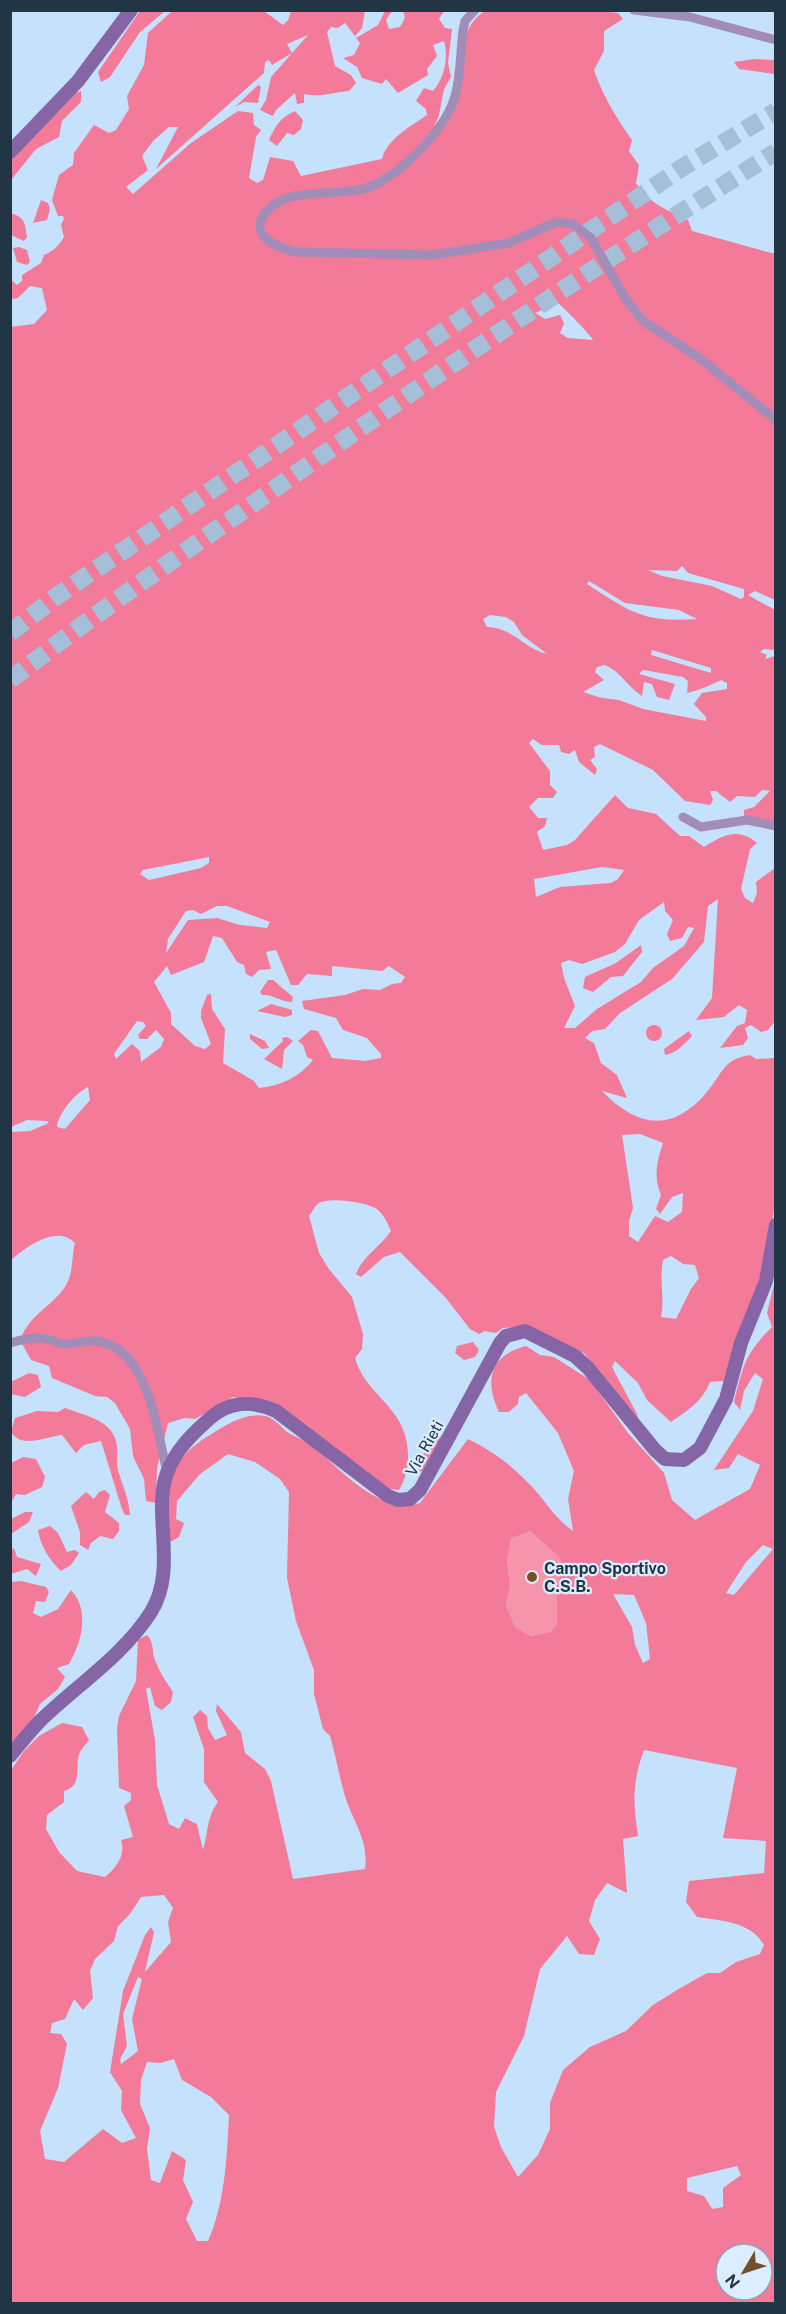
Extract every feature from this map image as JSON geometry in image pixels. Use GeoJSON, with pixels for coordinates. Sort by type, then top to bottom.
{"type":"FeatureCollection","features":[{"type":"Feature","properties":{"kind":"street"},"geometry":{"type":"LineString","coordinates":[[10,152],[78,81],[131,10]]}},
{"type":"Feature","properties":{"kind":"street"},"geometry":{"type":"LineString","coordinates":[[475,10],[465,21],[455,98],[440,128],[413,155],[379,182],[351,191],[293,197],[270,207],[263,218],[261,228],[264,236],[279,248],[296,252],[433,255],[508,243],[557,222],[573,224],[591,238],[625,298],[642,320],[702,360],[776,420]]}},
{"type":"Feature","properties":{"kind":"street"},"geometry":{"type":"LineString","coordinates":[[634,10],[690,17],[776,40]]}},
{"type":"Feature","properties":{"kind":"street"},"geometry":{"type":"LineString","coordinates":[[683,817],[701,827],[747,820],[776,826]]}},
{"type":"Feature","properties":{"kind":"street","name":"Via Rieti"},"geometry":{"type":"LineString","coordinates":[[10,1756],[40,1721],[131,1637],[153,1609],[162,1581],[164,1495],[167,1472],[188,1437],[218,1412],[240,1403],[254,1404],[276,1411],[387,1496],[398,1500],[410,1499],[420,1490],[500,1343],[506,1336],[525,1331],[575,1356],[588,1368],[655,1450],[665,1459],[684,1460],[700,1448],[726,1400],[741,1342],[766,1281],[776,1225]]}},
{"type":"Feature","properties":{"kind":"street"},"geometry":{"type":"LineString","coordinates":[[10,1343],[32,1337],[51,1340],[62,1345],[81,1341],[98,1342],[112,1346],[123,1354],[133,1365],[151,1400],[167,1472]]}},
{"type":"Feature","properties":{"kind":"shaded area"},"geometry":{"type":"Polygon","coordinates":[[[403,10],[444,11],[439,19],[445,28],[452,29],[448,63],[451,77],[444,89],[439,115],[433,129],[406,159],[436,132],[449,116],[463,45],[475,20],[486,10],[596,10],[618,13],[623,19],[604,31],[604,51],[594,70],[610,106],[632,140],[629,151],[639,165],[636,183],[652,201],[688,220],[692,231],[775,254],[775,600],[755,591],[748,595],[775,610],[775,650],[764,649],[760,652],[767,655],[765,659],[775,656],[775,827],[744,817],[744,810],[754,807],[770,791],[762,790],[755,797],[737,796],[730,802],[716,791],[710,791],[713,800],[710,805],[685,801],[653,770],[600,744],[594,747],[595,757],[590,760],[597,769],[595,775],[579,762],[575,750],[569,754],[561,752],[559,745],[542,745],[533,739],[529,743],[550,771],[550,785],[557,792],[553,798],[538,798],[529,807],[538,818],[547,818],[545,826],[537,832],[543,850],[567,845],[575,840],[615,795],[628,808],[656,814],[680,836],[689,836],[704,847],[730,834],[743,835],[757,843],[750,849],[741,889],[745,898],[753,903],[757,893],[756,882],[775,868],[776,1020],[768,1030],[761,1032],[751,1025],[745,1028],[748,1038],[743,1045],[720,1048],[737,1026],[745,1023],[747,1010],[739,1005],[724,1017],[696,1020],[712,998],[718,899],[708,906],[704,942],[672,979],[620,1013],[605,1029],[592,1031],[585,1038],[594,1043],[601,1063],[617,1075],[627,1098],[602,1091],[628,1113],[655,1121],[681,1114],[694,1105],[707,1092],[724,1068],[734,1060],[750,1055],[756,1059],[775,1058],[775,1200],[770,1242],[733,1372],[723,1381],[710,1382],[703,1395],[689,1409],[671,1422],[647,1400],[638,1383],[615,1361],[612,1367],[637,1414],[638,1421],[584,1353],[517,1327],[503,1328],[496,1333],[485,1331],[479,1334],[470,1329],[445,1297],[400,1252],[384,1257],[361,1277],[356,1274],[363,1262],[391,1231],[389,1225],[382,1214],[373,1207],[348,1201],[323,1202],[317,1205],[309,1216],[319,1253],[352,1297],[363,1334],[362,1349],[355,1358],[368,1383],[394,1413],[406,1438],[407,1468],[399,1490],[390,1489],[266,1401],[233,1397],[195,1419],[185,1418],[168,1423],[157,1468],[156,1503],[146,1501],[144,1479],[133,1456],[130,1429],[115,1403],[107,1397],[95,1396],[52,1378],[49,1366],[31,1360],[20,1340],[37,1315],[64,1289],[71,1272],[75,1243],[60,1236],[51,1237],[33,1244],[11,1260],[11,1129],[13,1132],[30,1131],[49,1123],[27,1120],[11,1127],[10,327],[34,324],[47,310],[42,288],[30,286],[18,298],[11,299],[10,279],[17,285],[22,281],[22,275],[41,263],[44,255],[56,248],[64,237],[61,225],[64,219],[63,216],[58,216],[52,200],[59,175],[73,165],[74,153],[94,125],[109,133],[116,130],[129,109],[127,96],[144,65],[148,33],[172,11],[264,11],[283,25],[288,20],[291,11],[365,11],[362,28],[355,36],[345,23],[338,28],[331,27],[327,32],[335,66],[351,75],[356,83],[349,91],[321,95],[304,94],[304,103],[297,104],[295,93],[276,110],[273,116],[260,110],[266,100],[271,77],[308,35],[287,44],[292,53],[272,65],[269,60],[265,62],[264,73],[156,169],[178,127],[169,127],[153,141],[142,156],[148,170],[126,187],[133,194],[191,143],[238,111],[253,113],[254,125],[261,130],[256,137],[249,178],[257,183],[263,180],[270,157],[293,161],[301,176],[382,159],[394,139],[427,115],[426,109],[416,101],[424,88],[433,91],[440,80],[446,61],[444,41],[433,45],[437,56],[427,69],[428,75],[398,93],[386,79],[382,84],[362,78],[357,67],[343,58],[354,55],[360,43],[356,38],[378,25],[385,11],[392,11],[386,20],[389,29],[400,27],[405,18],[403,10]],[[557,302],[535,313],[545,319],[560,315],[564,323],[560,333],[568,338],[593,340],[557,302]],[[682,566],[677,571],[648,570],[662,576],[712,586],[741,599],[744,597],[744,589],[688,573],[682,566]],[[589,581],[587,584],[638,614],[650,617],[697,619],[679,610],[625,603],[589,581]],[[490,615],[483,619],[487,627],[512,634],[531,647],[547,654],[522,635],[514,622],[506,617],[490,615]],[[652,650],[651,655],[711,673],[711,668],[652,650]],[[605,665],[597,667],[595,672],[604,680],[583,692],[619,700],[643,709],[706,721],[706,717],[694,704],[702,693],[727,689],[727,683],[721,680],[687,693],[688,681],[683,677],[643,670],[639,674],[675,684],[669,700],[657,697],[652,684],[644,682],[642,696],[615,671],[605,665]],[[209,857],[143,870],[140,874],[149,880],[201,868],[209,863],[209,857]],[[602,867],[534,879],[536,897],[560,887],[611,883],[618,879],[624,870],[602,867]],[[664,902],[639,920],[625,944],[615,952],[582,964],[569,960],[561,963],[575,1006],[564,1028],[575,1028],[597,1009],[641,982],[653,968],[684,946],[694,928],[688,927],[682,938],[670,941],[667,934],[673,920],[665,911],[664,902]],[[217,906],[201,914],[193,910],[186,911],[168,939],[166,953],[188,920],[217,918],[240,925],[267,928],[270,922],[227,906],[217,906]],[[213,936],[204,962],[171,975],[167,966],[154,982],[171,1013],[171,1024],[195,1046],[205,1049],[211,1044],[201,1018],[201,1011],[207,995],[211,994],[212,1009],[225,1029],[223,1063],[254,1081],[259,1088],[289,1080],[308,1066],[313,1060],[307,1057],[303,1045],[298,1041],[311,1030],[318,1031],[332,1058],[365,1061],[381,1058],[381,1054],[367,1038],[343,1030],[336,1018],[304,1009],[302,1001],[345,995],[363,989],[380,990],[392,984],[401,983],[405,977],[389,966],[382,971],[332,966],[332,976],[307,974],[298,985],[291,985],[276,950],[266,952],[271,969],[259,970],[252,977],[246,974],[244,965],[237,962],[222,938],[213,936]],[[137,1021],[114,1054],[116,1059],[132,1044],[140,1051],[141,1062],[161,1047],[164,1039],[156,1030],[147,1039],[140,1039],[138,1035],[146,1026],[143,1022],[137,1021]],[[88,1087],[73,1099],[60,1116],[57,1127],[65,1129],[90,1100],[88,1087]],[[640,1134],[622,1135],[633,1208],[629,1221],[629,1236],[638,1242],[655,1216],[668,1222],[682,1212],[683,1193],[672,1197],[660,1214],[656,1209],[661,1195],[657,1182],[657,1169],[663,1143],[640,1134]],[[671,1256],[663,1260],[661,1317],[676,1319],[699,1278],[695,1265],[683,1264],[671,1256]]]}},
{"type":"Feature","properties":{"kind":"shaded area"},"geometry":{"type":"Polygon","coordinates":[[[140,11],[165,11],[140,32],[110,77],[101,82],[98,72],[140,11]]]}},
{"type":"Feature","properties":{"kind":"shaded area"},"geometry":{"type":"Polygon","coordinates":[[[754,59],[775,60],[775,74],[739,69],[734,62],[754,59]]]}},
{"type":"Feature","properties":{"kind":"shaded area"},"geometry":{"type":"Polygon","coordinates":[[[258,85],[261,87],[258,103],[244,102],[235,107],[258,85]]]}},
{"type":"Feature","properties":{"kind":"shaded area"},"geometry":{"type":"Polygon","coordinates":[[[81,91],[81,102],[62,121],[59,137],[36,149],[11,180],[11,158],[76,93],[81,91]]]}},
{"type":"Feature","properties":{"kind":"shaded area"},"geometry":{"type":"Polygon","coordinates":[[[295,111],[303,120],[301,129],[294,135],[287,133],[277,146],[269,140],[271,135],[282,119],[295,111]]]}},
{"type":"Feature","properties":{"kind":"shaded area"},"geometry":{"type":"Polygon","coordinates":[[[41,200],[48,203],[50,209],[47,220],[33,223],[41,200]]]}},
{"type":"Feature","properties":{"kind":"shaded area"},"geometry":{"type":"Polygon","coordinates":[[[10,213],[19,216],[23,221],[27,237],[24,241],[11,235],[10,213]]]}},
{"type":"Feature","properties":{"kind":"shaded area"},"geometry":{"type":"Polygon","coordinates":[[[19,247],[27,250],[30,262],[27,265],[17,262],[13,248],[19,247]]]}},
{"type":"Feature","properties":{"kind":"shaded area"},"geometry":{"type":"Polygon","coordinates":[[[641,945],[642,952],[623,976],[611,977],[593,992],[583,988],[585,977],[616,963],[641,945]]]}},
{"type":"Feature","properties":{"kind":"shaded area"},"geometry":{"type":"Polygon","coordinates":[[[268,980],[273,980],[293,997],[292,1002],[262,995],[260,992],[268,980]]]}},
{"type":"Feature","properties":{"kind":"shaded area"},"geometry":{"type":"Polygon","coordinates":[[[271,1004],[292,1010],[292,1015],[285,1017],[257,1011],[271,1004]]]}},
{"type":"Feature","properties":{"kind":"shaded area"},"geometry":{"type":"Polygon","coordinates":[[[654,1025],[662,1033],[654,1041],[646,1033],[654,1025]]]}},
{"type":"Feature","properties":{"kind":"shaded area"},"geometry":{"type":"Polygon","coordinates":[[[689,1031],[692,1036],[686,1042],[677,1050],[665,1055],[664,1049],[689,1031]]]}},
{"type":"Feature","properties":{"kind":"shaded area"},"geometry":{"type":"Polygon","coordinates":[[[250,1034],[265,1041],[269,1048],[262,1049],[250,1039],[250,1034]]]}},
{"type":"Feature","properties":{"kind":"shaded area"},"geometry":{"type":"Polygon","coordinates":[[[287,1037],[293,1041],[284,1050],[282,1069],[264,1059],[283,1041],[282,1038],[287,1037]]]}},
{"type":"Feature","properties":{"kind":"shaded area"},"geometry":{"type":"Polygon","coordinates":[[[775,1280],[775,2303],[11,2303],[11,1770],[24,1751],[39,1736],[62,1723],[82,1727],[89,1740],[78,1757],[76,1779],[70,1788],[64,1791],[64,1802],[47,1815],[46,1829],[59,1852],[77,1871],[105,1877],[119,1861],[122,1851],[121,1840],[133,1837],[124,1806],[131,1800],[131,1793],[119,1788],[117,1728],[119,1716],[136,1681],[138,1640],[147,1635],[152,1643],[158,1666],[173,1692],[171,1702],[162,1710],[155,1706],[150,1687],[146,1689],[155,1740],[157,1785],[169,1824],[179,1829],[185,1818],[197,1824],[203,1850],[210,1819],[218,1802],[204,1782],[204,1749],[193,1717],[200,1710],[207,1716],[208,1728],[215,1740],[227,1735],[216,1711],[217,1704],[241,1732],[245,1753],[265,1769],[271,1781],[293,1879],[365,1869],[363,1840],[345,1796],[330,1736],[323,1729],[314,1694],[314,1670],[296,1621],[287,1578],[289,1492],[280,1479],[255,1462],[228,1454],[200,1474],[177,1501],[176,1519],[184,1523],[179,1537],[170,1542],[168,1498],[170,1485],[180,1461],[189,1450],[224,1426],[248,1416],[265,1416],[274,1420],[287,1432],[311,1445],[361,1488],[390,1503],[405,1505],[420,1503],[468,1439],[496,1455],[520,1475],[557,1517],[573,1531],[568,1499],[574,1471],[558,1433],[526,1393],[519,1397],[518,1404],[509,1412],[499,1412],[494,1400],[491,1379],[493,1370],[504,1356],[526,1346],[540,1355],[554,1357],[590,1380],[628,1433],[664,1473],[672,1500],[695,1520],[750,1489],[760,1465],[738,1454],[729,1468],[714,1470],[753,1411],[763,1379],[755,1373],[744,1391],[740,1410],[734,1402],[750,1353],[772,1327],[767,1313],[775,1280]],[[530,1531],[511,1539],[507,1559],[510,1585],[506,1605],[515,1627],[531,1636],[550,1632],[557,1624],[557,1585],[563,1569],[559,1557],[530,1531]],[[763,1545],[746,1562],[726,1593],[734,1595],[773,1549],[763,1545]],[[613,1594],[632,1627],[635,1645],[643,1663],[650,1659],[646,1623],[634,1595],[613,1594]],[[644,1750],[636,1783],[635,1813],[638,1836],[623,1839],[627,1893],[607,1883],[595,1900],[589,1921],[600,1939],[594,1955],[579,1954],[567,1936],[540,1969],[524,2036],[496,2092],[494,2127],[501,2147],[518,2177],[538,2155],[550,2129],[550,2103],[563,2070],[590,2047],[626,2031],[653,2005],[677,1990],[707,1973],[720,1973],[736,1962],[760,1954],[764,1945],[751,1931],[743,1927],[725,1921],[697,1917],[686,1902],[689,1881],[764,1873],[766,1841],[723,1838],[737,1768],[644,1750]],[[164,1895],[141,1897],[130,1914],[118,1926],[114,1941],[95,1959],[90,1971],[93,1998],[83,2010],[74,1999],[65,2019],[52,2023],[50,2033],[61,2034],[67,2044],[58,2088],[40,2131],[45,2159],[64,2162],[103,2129],[122,2143],[136,2138],[121,2110],[122,2091],[110,2072],[123,1991],[145,1935],[151,1927],[154,1932],[145,1972],[171,1942],[168,1922],[173,1908],[164,1895]],[[138,1977],[123,2014],[127,2046],[120,2059],[121,2064],[138,2051],[132,2019],[142,1979],[138,1977]],[[174,2059],[160,2063],[147,2062],[141,2080],[140,2104],[150,2128],[147,2149],[151,2180],[160,2183],[172,2151],[186,2160],[183,2180],[193,2202],[186,2219],[197,2241],[208,2241],[222,2196],[229,2115],[211,2097],[182,2080],[174,2059]],[[737,2166],[687,2178],[687,2191],[704,2196],[712,2209],[723,2207],[723,2188],[741,2175],[737,2166]]]}},
{"type":"Feature","properties":{"kind":"shaded area"},"geometry":{"type":"Polygon","coordinates":[[[473,1342],[479,1350],[475,1357],[464,1360],[455,1353],[457,1346],[473,1342]]]}},
{"type":"Feature","properties":{"kind":"shaded area"},"geometry":{"type":"Polygon","coordinates":[[[29,1373],[38,1375],[41,1387],[25,1397],[11,1394],[11,1382],[29,1373]]]}},
{"type":"Feature","properties":{"kind":"shaded area"},"geometry":{"type":"Polygon","coordinates":[[[65,1408],[98,1420],[111,1430],[115,1437],[117,1467],[127,1497],[130,1515],[125,1515],[122,1509],[101,1441],[84,1445],[76,1453],[62,1435],[27,1441],[21,1440],[11,1432],[15,1418],[37,1411],[58,1412],[65,1408]]]}},
{"type":"Feature","properties":{"kind":"shaded area"},"geometry":{"type":"Polygon","coordinates":[[[434,1434],[440,1435],[442,1442],[422,1472],[419,1470],[419,1462],[434,1434]]]}},
{"type":"Feature","properties":{"kind":"shaded area"},"geometry":{"type":"Polygon","coordinates":[[[23,1457],[36,1459],[45,1477],[42,1487],[25,1495],[16,1494],[11,1503],[11,1463],[23,1457]]]}},
{"type":"Feature","properties":{"kind":"shaded area"},"geometry":{"type":"Polygon","coordinates":[[[105,1490],[110,1495],[105,1512],[119,1523],[119,1531],[113,1539],[100,1536],[91,1543],[88,1550],[80,1545],[80,1532],[71,1506],[86,1492],[94,1499],[99,1492],[105,1490]]]}},
{"type":"Feature","properties":{"kind":"shaded area"},"geometry":{"type":"Polygon","coordinates":[[[25,1512],[33,1512],[29,1522],[11,1534],[11,1519],[25,1512]]]}},
{"type":"Feature","properties":{"kind":"shaded area"},"geometry":{"type":"Polygon","coordinates":[[[50,1526],[58,1533],[67,1552],[75,1550],[79,1553],[71,1565],[61,1571],[46,1552],[39,1536],[38,1530],[50,1526]]]}},
{"type":"Feature","properties":{"kind":"shaded area"},"geometry":{"type":"Polygon","coordinates":[[[530,1531],[559,1557],[563,1570],[557,1585],[557,1624],[550,1632],[531,1636],[515,1627],[506,1605],[510,1585],[507,1558],[511,1539],[530,1531]]]}},
{"type":"Feature","properties":{"kind":"shaded area"},"geometry":{"type":"Polygon","coordinates":[[[14,1548],[17,1557],[41,1564],[36,1576],[27,1569],[11,1574],[11,1550],[14,1548]]]}},
{"type":"Feature","properties":{"kind":"shaded area"},"geometry":{"type":"Polygon","coordinates":[[[21,1581],[46,1587],[49,1592],[45,1602],[36,1601],[33,1613],[41,1617],[58,1609],[71,1590],[81,1607],[82,1626],[74,1655],[69,1664],[57,1668],[65,1677],[58,1689],[40,1704],[32,1722],[11,1749],[11,1582],[21,1581]]]}},
{"type":"Feature","properties":{"kind":"tunnel"},"geometry":{"type":"LineString","coordinates":[[10,633],[57,596],[683,167],[776,111]]}},
{"type":"Feature","properties":{"kind":"tunnel"},"geometry":{"type":"LineString","coordinates":[[10,680],[151,576],[413,392],[532,310],[776,152]]}},
{"type":"Feature","properties":{"kind":"place","name":"Campo Sportivo C.S.B."},"geometry":{"type":"Point","coordinates":[532,1577]}}]}
